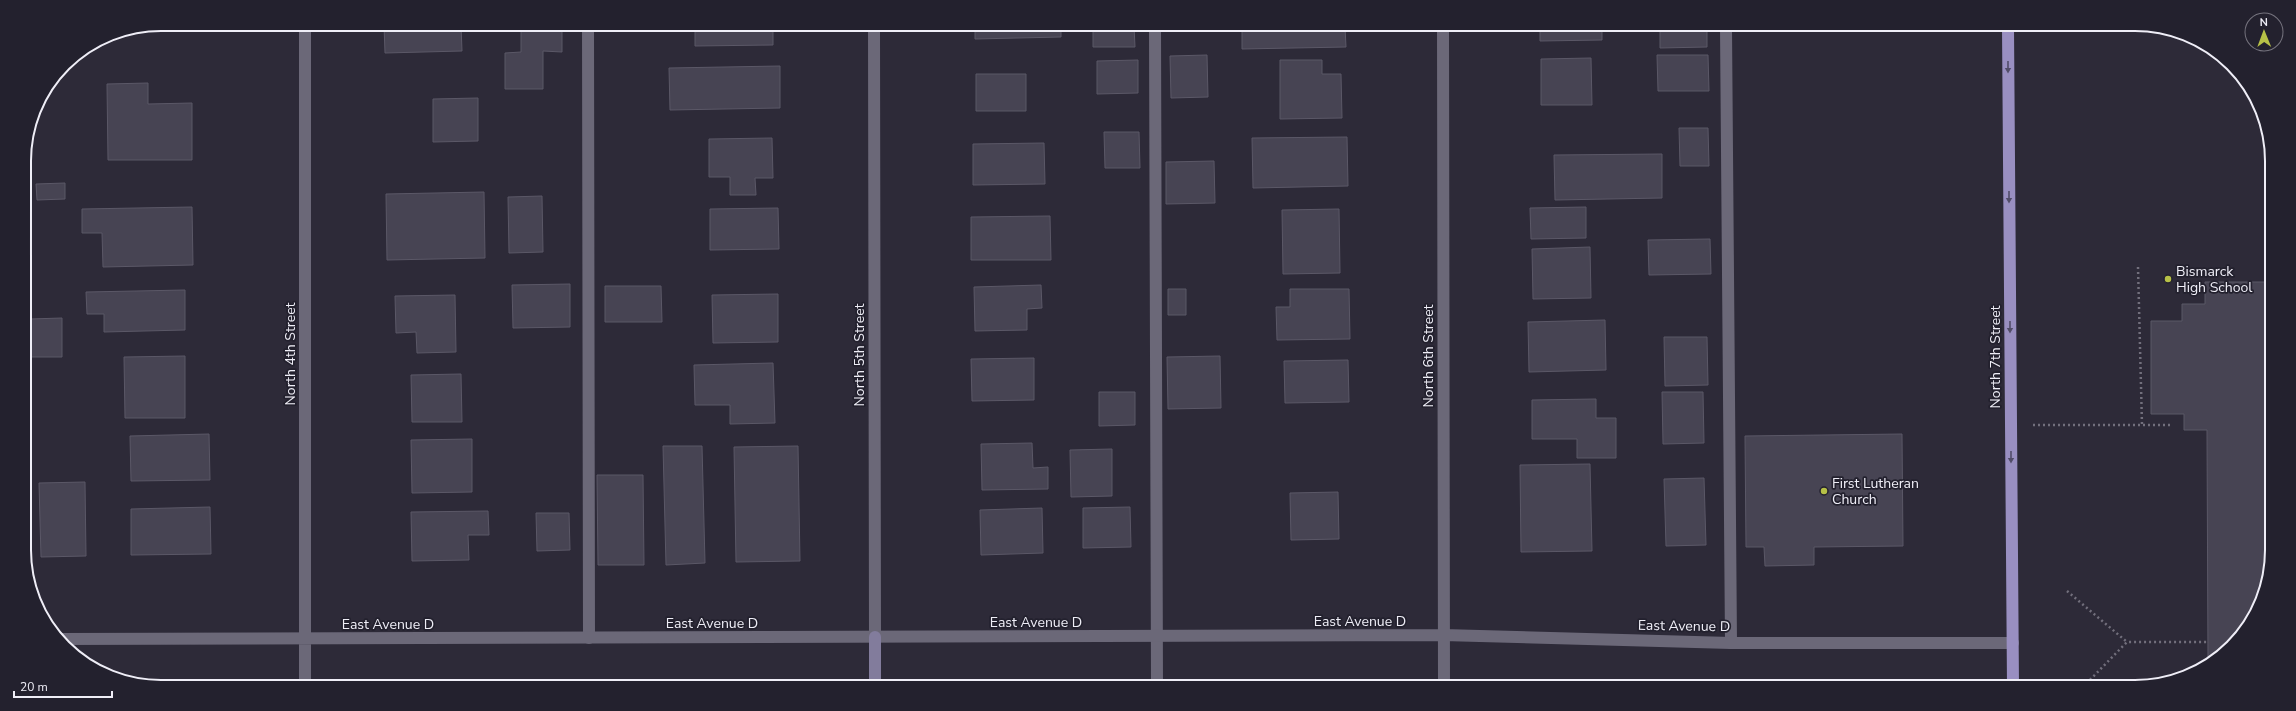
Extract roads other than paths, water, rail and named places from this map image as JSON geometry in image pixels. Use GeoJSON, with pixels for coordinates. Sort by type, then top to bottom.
{"type":"FeatureCollection","features":[{"type":"Feature","properties":{"kind":"main road","name":"North 7th Street"},"geometry":{"type":"LineString","coordinates":[[2008,31],[2013,680]]}},
{"type":"Feature","properties":{"kind":"street","name":"North 4th Street"},"geometry":{"type":"LineString","coordinates":[[305,31],[305,680]]}},
{"type":"Feature","properties":{"kind":"street"},"geometry":{"type":"LineString","coordinates":[[588,31],[589,638]]}},
{"type":"Feature","properties":{"kind":"street","name":"North 5th Street"},"geometry":{"type":"LineString","coordinates":[[874,31],[875,680]]}},
{"type":"Feature","properties":{"kind":"street"},"geometry":{"type":"LineString","coordinates":[[1155,31],[1157,680]]}},
{"type":"Feature","properties":{"kind":"street","name":"North 6th Street"},"geometry":{"type":"LineString","coordinates":[[1443,31],[1444,680]]}},
{"type":"Feature","properties":{"kind":"street"},"geometry":{"type":"LineString","coordinates":[[1726,31],[1731,643]]}},
{"type":"Feature","properties":{"kind":"street","name":"East Avenue D"},"geometry":{"type":"LineString","coordinates":[[66,639],[305,640],[1443,635],[1731,643],[2013,643]]}},
{"type":"Feature","properties":{"kind":"place","name":"Bismarck High School"},"geometry":{"type":"Point","coordinates":[2168,279]}},
{"type":"Feature","properties":{"kind":"place","name":"First Lutheran Church"},"geometry":{"type":"Point","coordinates":[1824,491]}}]}
